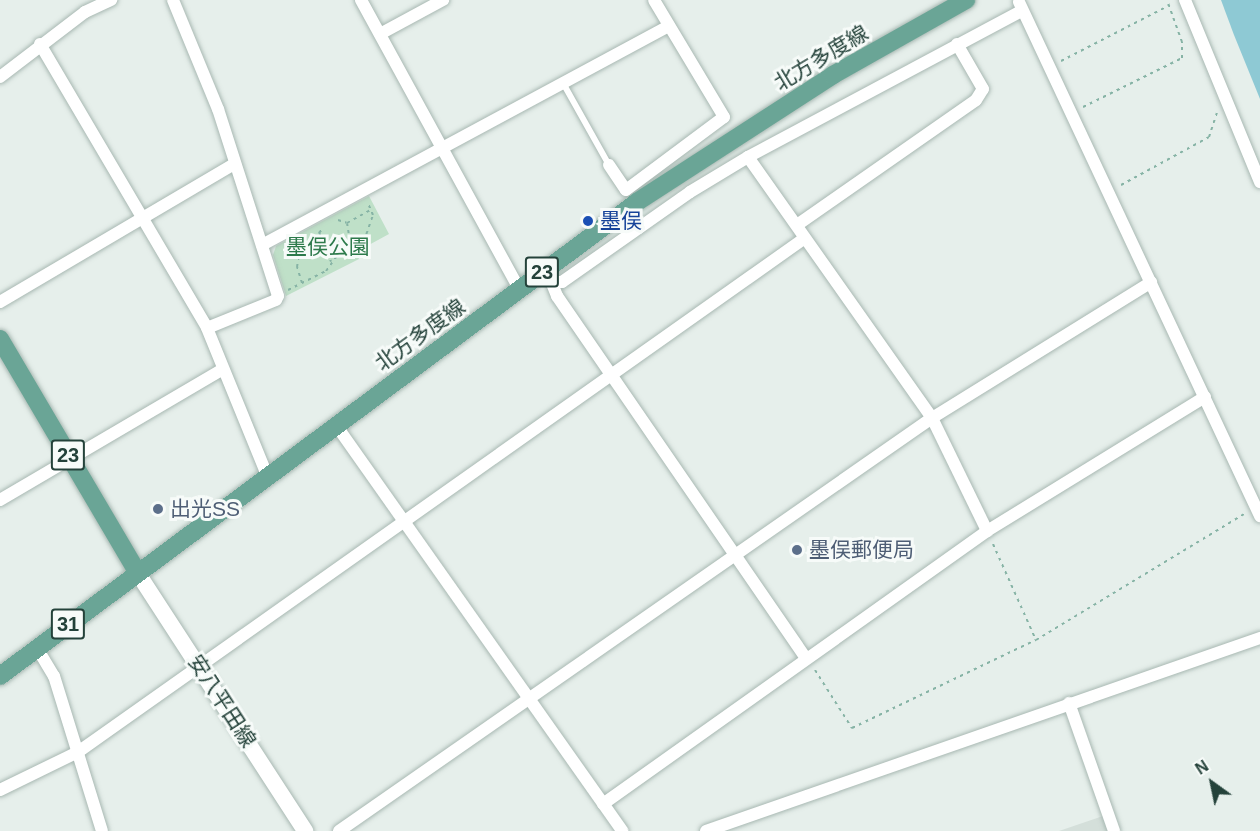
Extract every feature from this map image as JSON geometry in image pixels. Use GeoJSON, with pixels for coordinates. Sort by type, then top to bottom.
{"type":"FeatureCollection","features":[{"type":"Feature","properties":{"kind":"main road","name":"北方多度線"},"geometry":{"type":"LineString","coordinates":[[137,572],[519,289],[550,277],[637,202],[833,75],[966,0]]}},
{"type":"Feature","properties":{"kind":"main road","name":"23"},"geometry":{"type":"LineString","coordinates":[[0,339],[137,572]]}},
{"type":"Feature","properties":{"kind":"main road","name":"31"},"geometry":{"type":"LineString","coordinates":[[0,676],[137,572]]}},
{"type":"Feature","properties":{"kind":"main road","name":"安八平田線"},"geometry":{"type":"LineString","coordinates":[[137,572],[201,666],[305,831]]}},
{"type":"Feature","properties":{"kind":"street"},"geometry":{"type":"LineString","coordinates":[[0,77],[40,44],[85,12],[111,0]]}},
{"type":"Feature","properties":{"kind":"street"},"geometry":{"type":"LineString","coordinates":[[173,0],[218,109],[278,296],[276,300],[207,328]]}},
{"type":"Feature","properties":{"kind":"street"},"geometry":{"type":"LineString","coordinates":[[361,0],[519,289]]}},
{"type":"Feature","properties":{"kind":"street"},"geometry":{"type":"LineString","coordinates":[[380,34],[443,0]]}},
{"type":"Feature","properties":{"kind":"street"},"geometry":{"type":"LineString","coordinates":[[609,165],[626,190],[724,117],[654,0]]}},
{"type":"Feature","properties":{"kind":"street"},"geometry":{"type":"LineString","coordinates":[[1185,0],[1260,182]]}},
{"type":"Feature","properties":{"kind":"street"},"geometry":{"type":"LineString","coordinates":[[550,277],[562,282],[690,192],[748,157],[957,44],[1020,7],[1258,511]]}},
{"type":"Feature","properties":{"kind":"street"},"geometry":{"type":"LineString","coordinates":[[262,245],[669,26]]}},
{"type":"Feature","properties":{"kind":"street"},"geometry":{"type":"LineString","coordinates":[[40,44],[207,328],[222,370],[238,397],[267,475]]}},
{"type":"Feature","properties":{"kind":"street"},"geometry":{"type":"LineString","coordinates":[[797,225],[976,100],[983,89],[957,44]]}},
{"type":"Feature","properties":{"kind":"street"},"geometry":{"type":"LineString","coordinates":[[748,157],[932,418],[987,531]]}},
{"type":"Feature","properties":{"kind":"street"},"geometry":{"type":"LineString","coordinates":[[0,302],[234,164]]}},
{"type":"Feature","properties":{"kind":"street"},"geometry":{"type":"LineString","coordinates":[[0,790],[78,752],[613,376],[805,237]]}},
{"type":"Feature","properties":{"kind":"street"},"geometry":{"type":"LineString","coordinates":[[550,277],[557,296],[806,658]]}},
{"type":"Feature","properties":{"kind":"street"},"geometry":{"type":"LineString","coordinates":[[339,831],[932,418],[1151,282]]}},
{"type":"Feature","properties":{"kind":"street"},"geometry":{"type":"LineString","coordinates":[[0,500],[222,370]]}},
{"type":"Feature","properties":{"kind":"street"},"geometry":{"type":"LineString","coordinates":[[603,804],[987,531],[1205,397]]}},
{"type":"Feature","properties":{"kind":"street"},"geometry":{"type":"LineString","coordinates":[[336,425],[622,831]]}},
{"type":"Feature","properties":{"kind":"street"},"geometry":{"type":"LineString","coordinates":[[706,831],[1260,638]]}},
{"type":"Feature","properties":{"kind":"street"},"geometry":{"type":"LineString","coordinates":[[38,648],[54,676],[102,831]]}},
{"type":"Feature","properties":{"kind":"street"},"geometry":{"type":"LineString","coordinates":[[1069,703],[1114,831]]}},
{"type":"Feature","properties":{"kind":"lane"},"geometry":{"type":"LineString","coordinates":[[563,82],[609,165]]}},
{"type":"Feature","properties":{"kind":"path"},"geometry":{"type":"LineString","coordinates":[[1071,113],[1182,58],[1182,42],[1167,0]]}},
{"type":"Feature","properties":{"kind":"path"},"geometry":{"type":"LineString","coordinates":[[1049,67],[1168,6]]}},
{"type":"Feature","properties":{"kind":"path"},"geometry":{"type":"LineString","coordinates":[[1108,192],[1209,137],[1219,102],[1225,98]]}},
{"type":"Feature","properties":{"kind":"path"},"geometry":{"type":"LineString","coordinates":[[278,296],[326,271],[331,263],[364,241],[371,228],[372,209],[362,191]]}},
{"type":"Feature","properties":{"kind":"path"},"geometry":{"type":"LineString","coordinates":[[331,220],[347,223],[372,209]]}},
{"type":"Feature","properties":{"kind":"path"},"geometry":{"type":"LineString","coordinates":[[347,223],[351,248]]}},
{"type":"Feature","properties":{"kind":"path"},"geometry":{"type":"LineString","coordinates":[[302,283],[297,267],[299,255],[326,225]]}},
{"type":"Feature","properties":{"kind":"path"},"geometry":{"type":"LineString","coordinates":[[319,231],[331,263]]}},
{"type":"Feature","properties":{"kind":"path"},"geometry":{"type":"LineString","coordinates":[[806,658],[852,729],[1036,640],[1258,511]]}},
{"type":"Feature","properties":{"kind":"path"},"geometry":{"type":"LineString","coordinates":[[987,531],[1036,640]]}},
{"type":"Feature","properties":{"kind":"shaded area"},"geometry":{"type":"Polygon","coordinates":[[[1103,816],[1108,831],[1059,831],[1103,816]]]}},
{"type":"Feature","properties":{"kind":"green space","name":"墨俣公園"},"geometry":{"type":"Polygon","coordinates":[[[369,196],[389,234],[356,252],[359,259],[286,296],[273,255],[276,246],[369,196]]]}},
{"type":"Feature","properties":{"kind":"water"},"geometry":{"type":"Polygon","coordinates":[[[1221,0],[1260,0],[1260,99],[1234,35],[1221,0]]]}},
{"type":"Feature","properties":{"kind":"place","name":"墨俣"},"geometry":{"type":"Point","coordinates":[588,221]}},
{"type":"Feature","properties":{"kind":"place","name":"出光SS"},"geometry":{"type":"Point","coordinates":[158,509]}},
{"type":"Feature","properties":{"kind":"place","name":"墨俣郵便局"},"geometry":{"type":"Point","coordinates":[797,550]}}]}
